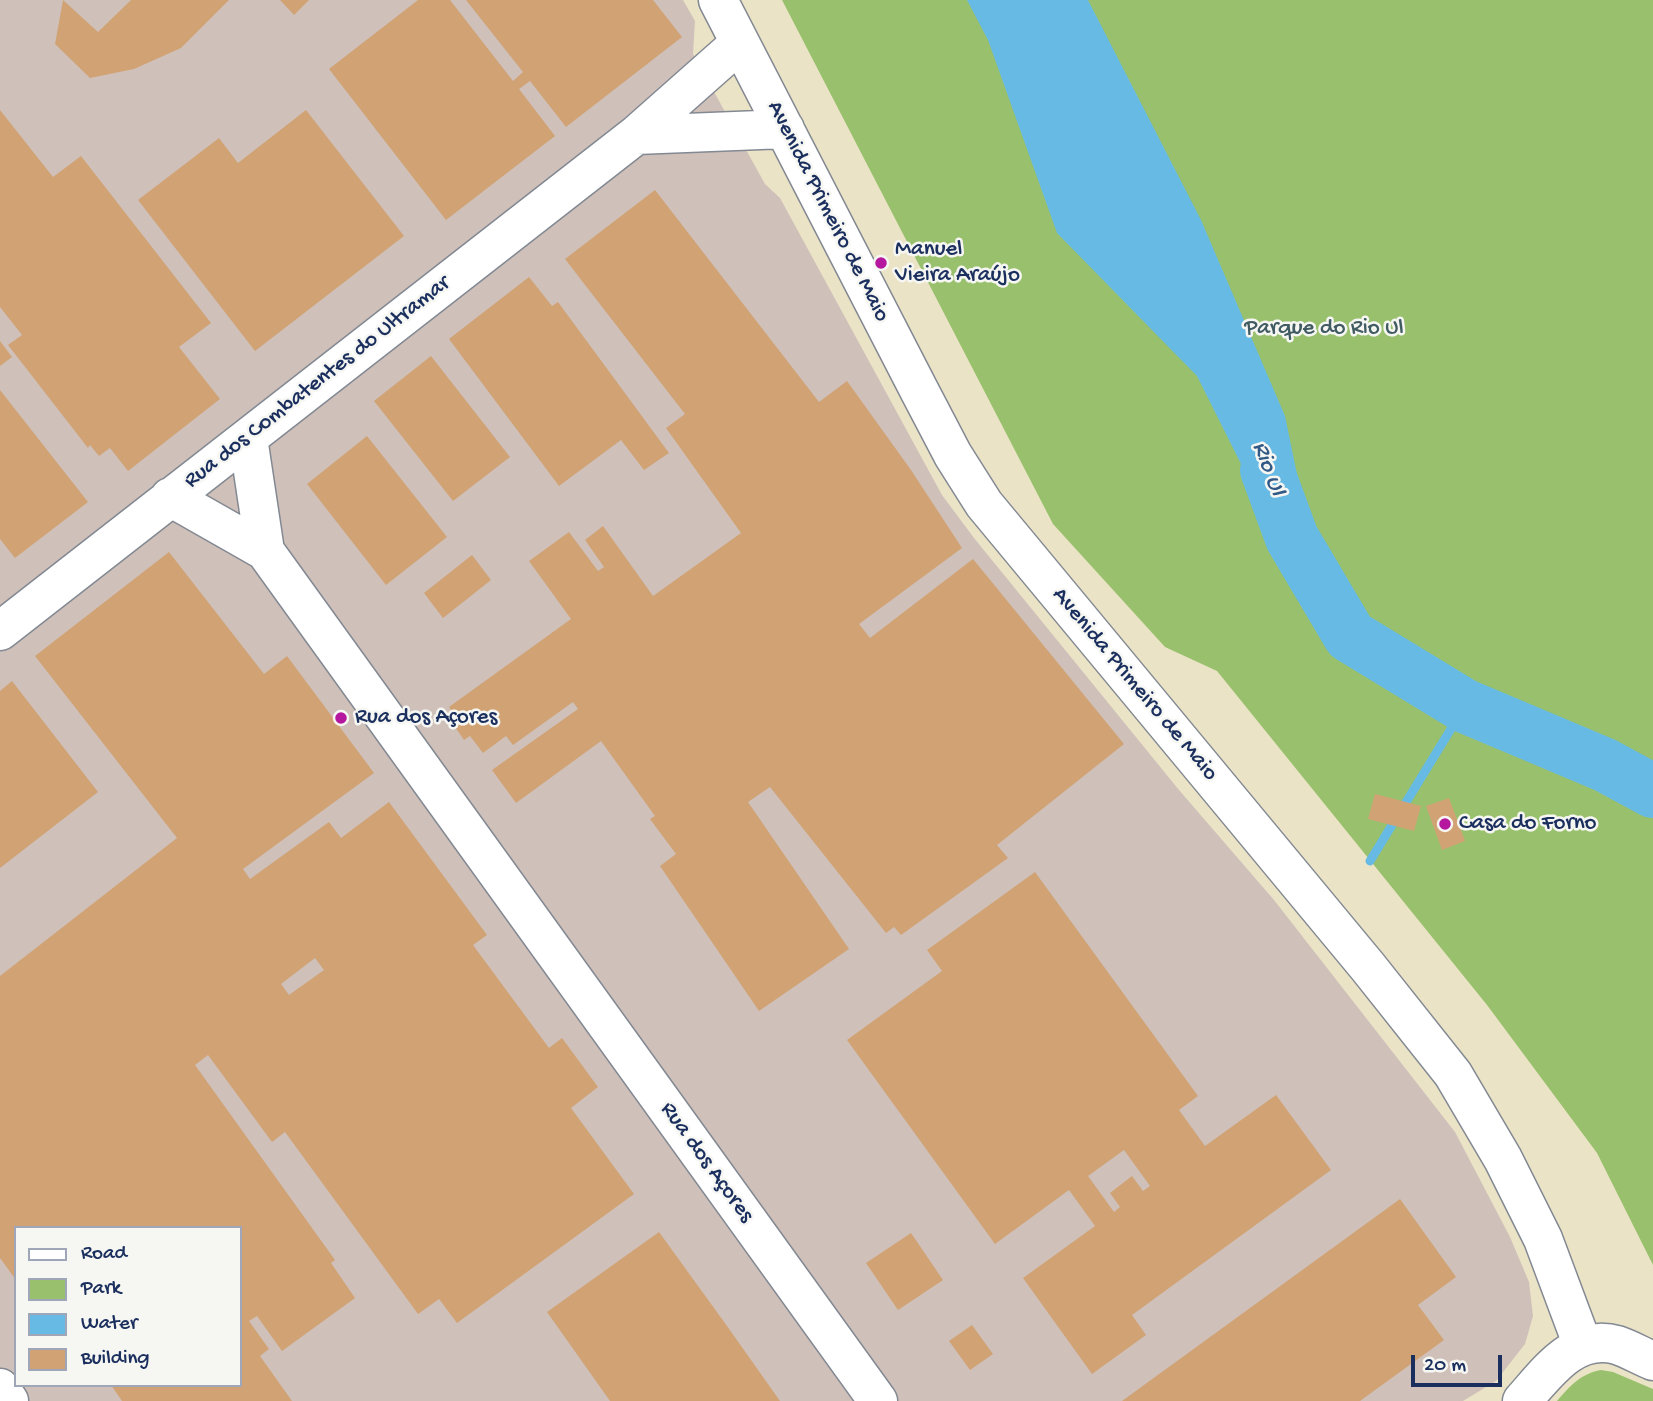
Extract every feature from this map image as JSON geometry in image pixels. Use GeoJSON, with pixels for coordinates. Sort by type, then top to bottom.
{"type":"FeatureCollection","features":[{"type":"Feature","properties":{"kind":"street","name":"Avenida Primeiro de Maio"},"geometry":{"type":"LineString","coordinates":[[718,0],[947,444],[984,504],[1368,967],[1453,1074],[1503,1159],[1543,1239],[1583,1346]]}},
{"type":"Feature","properties":{"kind":"street","name":"Rua dos Combatentes do Ultramar"},"geometry":{"type":"LineString","coordinates":[[0,631],[636,135],[740,43]]}},
{"type":"Feature","properties":{"kind":"street"},"geometry":{"type":"LineString","coordinates":[[636,135],[785,129]]}},
{"type":"Feature","properties":{"kind":"street","name":"Rua dos Açores"},"geometry":{"type":"LineString","coordinates":[[248,438],[265,551]]}},
{"type":"Feature","properties":{"kind":"street","name":"Rua dos Açores"},"geometry":{"type":"LineString","coordinates":[[170,498],[265,551],[878,1401]]}},
{"type":"Feature","properties":{"kind":"street"},"geometry":{"type":"LineString","coordinates":[[1522,1401],[1568,1352],[1583,1346],[1600,1343],[1617,1345],[1653,1361]]}},
{"type":"Feature","properties":{"kind":"street"},"geometry":{"type":"LineString","coordinates":[[0,1388],[9,1401]]}},
{"type":"Feature","properties":{"kind":"shaded area"},"geometry":{"type":"Polygon","coordinates":[[[0,0],[683,0],[695,21],[693,54],[765,184],[780,198],[942,495],[1179,790],[1274,900],[1455,1132],[1510,1237],[1529,1282],[1533,1316],[1525,1344],[1496,1381],[1463,1401],[0,1401],[0,0]]]}},
{"type":"Feature","properties":{"kind":"green space","name":"Parque do Rio Ul"},"geometry":{"type":"Polygon","coordinates":[[[782,0],[1653,0],[1653,1265],[1597,1153],[1487,1005],[1217,671],[1165,647],[1053,524],[782,0]]]}},
{"type":"Feature","properties":{"kind":"green space"},"geometry":{"type":"Polygon","coordinates":[[[1601,1370],[1613,1372],[1653,1389],[1653,1401],[1557,1401],[1581,1378],[1601,1370]]]}},
{"type":"Feature","properties":{"kind":"water"},"geometry":{"type":"Polygon","coordinates":[[[967,0],[1088,0],[1201,220],[1285,416],[1306,518],[1292,538],[1259,500],[1197,376],[1057,233],[988,40],[967,0]]]}},
{"type":"Feature","properties":{"kind":"building"},"geometry":{"type":"Polygon","coordinates":[[[63,0],[98,32],[131,0],[229,0],[181,48],[134,69],[90,78],[55,44],[63,0]]]}},
{"type":"Feature","properties":{"kind":"building"},"geometry":{"type":"Polygon","coordinates":[[[280,0],[309,0],[294,15],[280,0]]]}},
{"type":"Feature","properties":{"kind":"building"},"geometry":{"type":"Polygon","coordinates":[[[418,0],[450,0],[513,81],[523,72],[466,0],[653,0],[682,37],[566,127],[530,81],[519,89],[555,136],[446,220],[329,69],[418,0]]]}},
{"type":"Feature","properties":{"kind":"building"},"geometry":{"type":"Polygon","coordinates":[[[0,110],[53,177],[81,156],[211,323],[179,347],[220,399],[128,471],[110,448],[99,456],[90,445],[88,448],[8,345],[22,335],[0,307],[0,110]]]}},
{"type":"Feature","properties":{"kind":"building"},"geometry":{"type":"Polygon","coordinates":[[[306,110],[404,236],[255,351],[138,200],[219,138],[238,163],[306,110]]]}},
{"type":"Feature","properties":{"kind":"building"},"geometry":{"type":"Polygon","coordinates":[[[655,190],[819,402],[847,381],[911,470],[962,548],[859,624],[870,638],[973,559],[1124,744],[997,845],[1008,858],[901,935],[894,927],[886,933],[770,787],[748,802],[849,949],[759,1011],[660,866],[676,854],[650,819],[655,816],[601,741],[516,803],[492,770],[578,709],[573,702],[513,745],[506,736],[483,753],[470,736],[464,740],[446,714],[451,710],[449,707],[571,619],[529,561],[569,532],[598,571],[604,567],[585,540],[603,526],[653,596],[741,533],[666,428],[685,414],[565,259],[655,190]]]}},
{"type":"Feature","properties":{"kind":"building"},"geometry":{"type":"Polygon","coordinates":[[[529,277],[552,306],[558,302],[669,453],[644,470],[621,440],[559,486],[449,339],[529,277]]]}},
{"type":"Feature","properties":{"kind":"building"},"geometry":{"type":"Polygon","coordinates":[[[0,341],[12,357],[0,366],[0,341]]]}},
{"type":"Feature","properties":{"kind":"building"},"geometry":{"type":"Polygon","coordinates":[[[431,356],[510,457],[453,501],[374,401],[431,356]]]}},
{"type":"Feature","properties":{"kind":"building"},"geometry":{"type":"Polygon","coordinates":[[[0,390],[88,502],[15,558],[0,539],[0,390]]]}},
{"type":"Feature","properties":{"kind":"building"},"geometry":{"type":"Polygon","coordinates":[[[367,436],[447,537],[386,585],[307,484],[367,436]]]}},
{"type":"Feature","properties":{"kind":"building"},"geometry":{"type":"Polygon","coordinates":[[[169,552],[264,674],[287,656],[374,773],[243,869],[250,879],[329,822],[341,838],[389,802],[487,935],[473,945],[549,1048],[562,1038],[598,1087],[571,1108],[634,1194],[457,1323],[439,1299],[418,1314],[285,1132],[272,1142],[208,1055],[195,1065],[335,1260],[331,1263],[355,1298],[282,1351],[257,1316],[249,1321],[269,1349],[260,1356],[292,1401],[122,1401],[112,1387],[242,1387],[242,1226],[14,1226],[14,1277],[0,1258],[0,976],[177,838],[35,656],[169,552]],[[315,958],[281,984],[289,995],[324,970],[315,958]]]}},
{"type":"Feature","properties":{"kind":"building"},"geometry":{"type":"Polygon","coordinates":[[[472,555],[491,580],[443,618],[424,593],[472,555]]]}},
{"type":"Feature","properties":{"kind":"building"},"geometry":{"type":"Polygon","coordinates":[[[12,681],[98,792],[0,868],[0,691],[12,681]]]}},
{"type":"Feature","properties":{"kind":"building"},"geometry":{"type":"Polygon","coordinates":[[[1375,794],[1421,806],[1414,831],[1368,819],[1375,794]]]}},
{"type":"Feature","properties":{"kind":"building","name":"Casa do Forno"},"geometry":{"type":"Polygon","coordinates":[[[1449,798],[1465,841],[1442,850],[1426,806],[1449,798]]]}},
{"type":"Feature","properties":{"kind":"building"},"geometry":{"type":"Polygon","coordinates":[[[1035,872],[1198,1096],[1179,1110],[1205,1146],[1276,1095],[1331,1170],[1132,1315],[1146,1335],[1092,1374],[1023,1278],[1095,1226],[1069,1190],[995,1244],[847,1040],[942,971],[927,950],[1035,872]],[[1124,1150],[1088,1176],[1114,1212],[1120,1207],[1110,1193],[1132,1176],[1143,1191],[1150,1186],[1124,1150]]]}},
{"type":"Feature","properties":{"kind":"building"},"geometry":{"type":"Polygon","coordinates":[[[1400,1199],[1456,1277],[1418,1305],[1444,1340],[1360,1401],[1122,1401],[1400,1199]]]}},
{"type":"Feature","properties":{"kind":"building"},"geometry":{"type":"Polygon","coordinates":[[[659,1232],[780,1401],[610,1401],[547,1312],[659,1232]]]}},
{"type":"Feature","properties":{"kind":"building"},"geometry":{"type":"Polygon","coordinates":[[[911,1233],[943,1280],[898,1310],[866,1263],[911,1233]]]}},
{"type":"Feature","properties":{"kind":"building"},"geometry":{"type":"Polygon","coordinates":[[[972,1325],[993,1354],[970,1370],[949,1341],[972,1325]]]}},
{"type":"Feature","properties":{"kind":"waterway","name":"Rio Ul"},"geometry":{"type":"LineString","coordinates":[[1267,470],[1292,538],[1350,636],[1465,706],[1605,765],[1653,791]]}},
{"type":"Feature","properties":{"kind":"waterway"},"geometry":{"type":"LineString","coordinates":[[1370,861],[1465,706]]}},
{"type":"Feature","properties":{"kind":"place","name":"Manuel Vieira Araújo"},"geometry":{"type":"Point","coordinates":[881,263]}},
{"type":"Feature","properties":{"kind":"place","name":"Rua dos Açores"},"geometry":{"type":"Point","coordinates":[341,718]}},
{"type":"Feature","properties":{"kind":"place","name":"Casa do Forno"},"geometry":{"type":"Point","coordinates":[1445,824]}}]}
